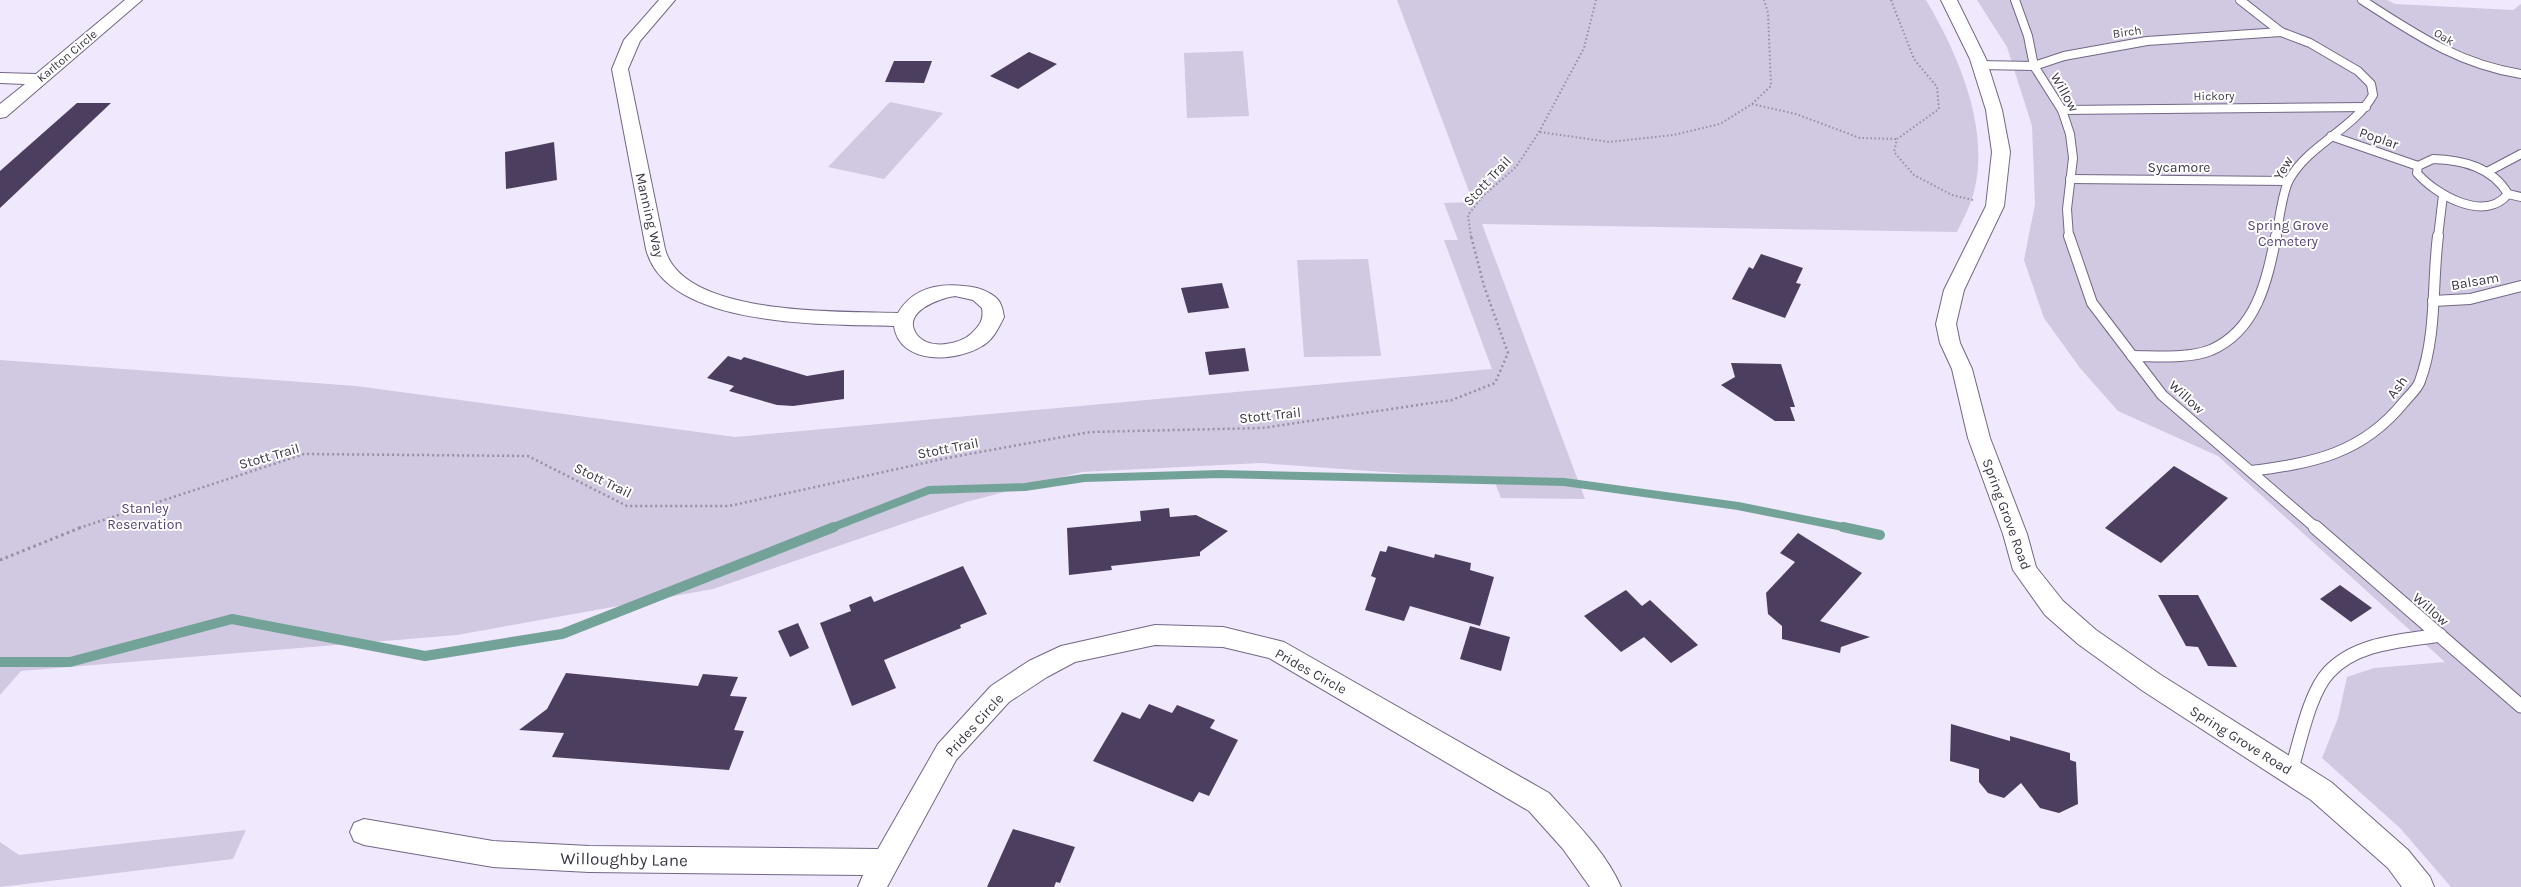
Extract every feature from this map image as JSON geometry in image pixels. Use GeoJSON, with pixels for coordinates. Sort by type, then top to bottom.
{"type":"FeatureCollection","features":[{"type":"Feature","properties":{"kind":"street","name":"Karlton Circle"},"geometry":{"type":"LineString","coordinates":[[0,113],[134,0]]}},
{"type":"Feature","properties":{"kind":"street","name":"Manning Way"},"geometry":{"type":"LineString","coordinates":[[667,0],[629,44],[622,56],[620,69],[654,245],[658,259],[667,273],[678,283],[707,298],[745,309],[903,320]]}},
{"type":"Feature","properties":{"kind":"street","name":"Spring Grove Road"},"geometry":{"type":"LineString","coordinates":[[1949,0],[1980,65],[1994,110],[2001,152],[1995,206],[1956,286],[1946,324],[1950,343],[1962,369],[1979,438],[2015,534],[2025,570],[2054,608],[2087,637],[2152,683],[2292,771],[2354,818],[2398,859],[2420,887]]}},
{"type":"Feature","properties":{"kind":"street"},"geometry":{"type":"LineString","coordinates":[[0,78],[41,79]]}},
{"type":"Feature","properties":{"kind":"street","name":"Prides Circle"},"geometry":{"type":"LineString","coordinates":[[872,887],[947,752],[1000,694],[1038,669],[1070,654],[1155,635],[1223,637],[1275,650],[1539,802],[1573,840],[1607,887]]}},
{"type":"Feature","properties":{"kind":"street","name":"Willoughby Lane"},"geometry":{"type":"LineString","coordinates":[[364,832],[493,854],[589,859],[886,862]]}},
{"type":"Feature","properties":{"kind":"lane","name":"Willow"},"geometry":{"type":"LineString","coordinates":[[2015,0],[2028,36],[2034,66],[2062,110],[2070,134],[2073,158],[2067,210],[2069,236],[2078,266],[2092,303],[2162,395],[2440,635],[2520,701]]}},
{"type":"Feature","properties":{"kind":"lane"},"geometry":{"type":"LineString","coordinates":[[2240,0],[2281,32],[2310,43],[2358,71],[2371,84],[2373,94],[2366,107]]}},
{"type":"Feature","properties":{"kind":"lane","name":"Oak"},"geometry":{"type":"LineString","coordinates":[[2362,0],[2449,54],[2494,71],[2521,74]]}},
{"type":"Feature","properties":{"kind":"lane","name":"Birch"},"geometry":{"type":"LineString","coordinates":[[1980,65],[2034,66],[2064,56],[2147,41],[2281,32]]}},
{"type":"Feature","properties":{"kind":"lane","name":"Hickory"},"geometry":{"type":"LineString","coordinates":[[2062,110],[2366,107]]}},
{"type":"Feature","properties":{"kind":"lane","name":"Yew"},"geometry":{"type":"LineString","coordinates":[[2132,356],[2175,356],[2210,350],[2236,336],[2256,308],[2271,260],[2288,181],[2303,160],[2366,107]]}},
{"type":"Feature","properties":{"kind":"lane","name":"Poplar"},"geometry":{"type":"LineString","coordinates":[[2331,136],[2418,166]]}},
{"type":"Feature","properties":{"kind":"lane"},"geometry":{"type":"LineString","coordinates":[[2487,172],[2521,154]]}},
{"type":"Feature","properties":{"kind":"lane"},"geometry":{"type":"LineString","coordinates":[[2445,159],[2474,166],[2487,172],[2505,187],[2508,194],[2505,200],[2498,204],[2487,206],[2465,203],[2443,195],[2422,180],[2417,173],[2418,166],[2428,160],[2445,159]]}},
{"type":"Feature","properties":{"kind":"lane","name":"Sycamore"},"geometry":{"type":"LineString","coordinates":[[2070,179],[2288,181]]}},
{"type":"Feature","properties":{"kind":"lane"},"geometry":{"type":"LineString","coordinates":[[2508,194],[2521,197]]}},
{"type":"Feature","properties":{"kind":"lane","name":"Ash"},"geometry":{"type":"LineString","coordinates":[[2251,471],[2303,464],[2348,449],[2391,418],[2420,382],[2429,345],[2436,250],[2443,195]]}},
{"type":"Feature","properties":{"kind":"lane","name":"Balsam"},"geometry":{"type":"LineString","coordinates":[[2433,301],[2470,299],[2521,286]]}},
{"type":"Feature","properties":{"kind":"lane"},"geometry":{"type":"LineString","coordinates":[[2292,771],[2312,707],[2328,672],[2352,656],[2378,646],[2440,635]]}},
{"type":"Feature","properties":{"kind":"path","name":"Stott Trail"},"geometry":{"type":"LineString","coordinates":[[0,560],[71,531],[304,454],[528,456],[627,506],[729,506],[947,458],[1090,432],[1262,428],[1452,400],[1495,383],[1508,353],[1488,301],[1470,233],[1468,215],[1482,197],[1516,167],[1539,132],[1584,48],[1596,0]]}},
{"type":"Feature","properties":{"kind":"path"},"geometry":{"type":"LineString","coordinates":[[1539,132],[1609,142],[1673,135],[1720,124],[1752,104],[1771,86],[1768,13],[1764,0]]}},
{"type":"Feature","properties":{"kind":"path"},"geometry":{"type":"LineString","coordinates":[[1752,104],[1796,114],[1860,138],[1897,139],[1939,109],[1937,87],[1914,59],[1891,0]]}},
{"type":"Feature","properties":{"kind":"path"},"geometry":{"type":"LineString","coordinates":[[1897,139],[1894,152],[1914,175],[1952,195],[1995,206]]}},
{"type":"Feature","properties":{"kind":"green space","name":"Stanley Reservation"},"geometry":{"type":"Polygon","coordinates":[[[1397,0],[1926,0],[1949,42],[1959,66],[1974,114],[1978,139],[1978,163],[1972,199],[1957,232],[1482,224],[1585,499],[1501,498],[1494,480],[1261,463],[1082,472],[966,502],[713,589],[457,635],[21,671],[0,695],[0,360],[356,386],[735,437],[1492,369],[1444,240],[1458,240],[1444,203],[1473,202],[1397,0]]]}},
{"type":"Feature","properties":{"kind":"green space","name":"Spring Grove Cemetery"},"geometry":{"type":"Polygon","coordinates":[[[1977,0],[2387,0],[2395,4],[2513,10],[2521,4],[2521,887],[2451,887],[2400,828],[2322,758],[2338,718],[2347,677],[2374,668],[2445,662],[2218,456],[2118,411],[2080,368],[2044,318],[2024,260],[2035,204],[2032,126],[2007,47],[1977,0]]]}},
{"type":"Feature","properties":{"kind":"green space"},"geometry":{"type":"Polygon","coordinates":[[[1243,51],[1249,116],[1187,118],[1184,53],[1243,51]]]}},
{"type":"Feature","properties":{"kind":"green space"},"geometry":{"type":"Polygon","coordinates":[[[890,102],[943,113],[884,179],[828,167],[890,102]]]}},
{"type":"Feature","properties":{"kind":"green space"},"geometry":{"type":"Polygon","coordinates":[[[1368,259],[1381,356],[1304,357],[1297,260],[1368,259]]]}},
{"type":"Feature","properties":{"kind":"green space"},"geometry":{"type":"Polygon","coordinates":[[[246,830],[233,859],[0,887],[0,842],[19,855],[246,830]]]}},
{"type":"Feature","properties":{"kind":"building"},"geometry":{"type":"Polygon","coordinates":[[[1029,52],[1057,64],[1018,89],[990,76],[1029,52]]]}},
{"type":"Feature","properties":{"kind":"building"},"geometry":{"type":"Polygon","coordinates":[[[894,61],[932,61],[924,83],[885,82],[894,61]]]}},
{"type":"Feature","properties":{"kind":"building"},"geometry":{"type":"Polygon","coordinates":[[[77,103],[111,103],[0,208],[0,171],[77,103]]]}},
{"type":"Feature","properties":{"kind":"building"},"geometry":{"type":"Polygon","coordinates":[[[554,142],[557,180],[506,189],[505,152],[554,142]]]}},
{"type":"Feature","properties":{"kind":"building"},"geometry":{"type":"Polygon","coordinates":[[[1761,254],[1803,268],[1796,283],[1801,284],[1785,318],[1732,299],[1749,267],[1753,269],[1761,254]]]}},
{"type":"Feature","properties":{"kind":"building"},"geometry":{"type":"Polygon","coordinates":[[[1222,283],[1229,308],[1188,313],[1181,288],[1222,283]]]}},
{"type":"Feature","properties":{"kind":"building"},"geometry":{"type":"Polygon","coordinates":[[[1245,348],[1249,371],[1209,375],[1205,352],[1245,348]]]}},
{"type":"Feature","properties":{"kind":"building"},"geometry":{"type":"Polygon","coordinates":[[[728,356],[741,360],[744,357],[807,376],[844,370],[844,399],[793,406],[777,405],[729,391],[734,386],[707,378],[728,356]]]}},
{"type":"Feature","properties":{"kind":"building"},"geometry":{"type":"Polygon","coordinates":[[[1731,363],[1781,364],[1795,407],[1790,407],[1795,421],[1775,421],[1721,385],[1735,377],[1731,363]]]}},
{"type":"Feature","properties":{"kind":"building"},"geometry":{"type":"Polygon","coordinates":[[[2174,466],[2228,498],[2161,563],[2105,528],[2174,466]]]}},
{"type":"Feature","properties":{"kind":"building"},"geometry":{"type":"Polygon","coordinates":[[[1169,508],[1170,517],[1196,515],[1228,531],[1200,552],[1200,556],[1111,566],[1112,570],[1069,575],[1067,528],[1141,521],[1140,511],[1169,508]]]}},
{"type":"Feature","properties":{"kind":"building"},"geometry":{"type":"Polygon","coordinates":[[[1798,533],[1862,573],[1820,621],[1870,637],[1841,647],[1840,653],[1782,639],[1782,626],[1768,614],[1766,593],[1795,562],[1780,553],[1798,533]]]}},
{"type":"Feature","properties":{"kind":"building"},"geometry":{"type":"Polygon","coordinates":[[[1388,546],[1434,558],[1435,554],[1471,563],[1470,570],[1494,577],[1480,626],[1410,606],[1404,621],[1365,610],[1376,578],[1371,576],[1380,551],[1386,552],[1388,546]]]}},
{"type":"Feature","properties":{"kind":"building"},"geometry":{"type":"Polygon","coordinates":[[[963,566],[987,614],[960,625],[961,628],[884,660],[896,688],[852,706],[820,623],[851,611],[849,605],[871,596],[874,602],[963,566]]]}},
{"type":"Feature","properties":{"kind":"building"},"geometry":{"type":"Polygon","coordinates":[[[2340,585],[2372,608],[2351,622],[2320,599],[2340,585]]]}},
{"type":"Feature","properties":{"kind":"building"},"geometry":{"type":"Polygon","coordinates":[[[1626,590],[1642,606],[1650,600],[1698,645],[1671,663],[1644,637],[1621,652],[1584,616],[1626,590]]]}},
{"type":"Feature","properties":{"kind":"building"},"geometry":{"type":"Polygon","coordinates":[[[2158,595],[2198,595],[2237,667],[2208,666],[2198,647],[2186,646],[2158,595]]]}},
{"type":"Feature","properties":{"kind":"building"},"geometry":{"type":"Polygon","coordinates":[[[798,623],[809,648],[790,657],[778,631],[798,623]]]}},
{"type":"Feature","properties":{"kind":"building"},"geometry":{"type":"Polygon","coordinates":[[[1470,626],[1510,637],[1501,671],[1460,659],[1470,626]]]}},
{"type":"Feature","properties":{"kind":"building"},"geometry":{"type":"Polygon","coordinates":[[[566,673],[698,686],[703,674],[738,677],[730,696],[747,697],[734,730],[744,731],[729,770],[552,757],[564,733],[519,730],[547,709],[566,673]]]}},
{"type":"Feature","properties":{"kind":"building"},"geometry":{"type":"Polygon","coordinates":[[[1149,704],[1172,713],[1177,705],[1215,720],[1210,728],[1238,740],[1209,796],[1199,792],[1193,802],[1093,761],[1122,712],[1140,719],[1149,704]]]}},
{"type":"Feature","properties":{"kind":"building"},"geometry":{"type":"Polygon","coordinates":[[[1951,724],[2010,741],[2010,736],[2070,753],[2070,760],[2076,762],[2078,804],[2059,813],[2040,808],[2021,783],[2004,798],[1988,793],[1979,782],[1979,769],[1950,761],[1951,724]]]}},
{"type":"Feature","properties":{"kind":"building"},"geometry":{"type":"Polygon","coordinates":[[[1013,829],[1075,847],[1060,883],[1056,882],[1054,887],[987,887],[1013,829]]]}},
{"type":"Feature","properties":{"kind":"waterway"},"geometry":{"type":"LineString","coordinates":[[831,528],[929,490],[1025,487],[1084,478],[1220,474],[1564,482],[1738,506],[1843,527]]}},
{"type":"Feature","properties":{"kind":"waterway"},"geometry":{"type":"LineString","coordinates":[[0,662],[70,662],[232,619],[425,656],[562,634],[834,527]]}},
{"type":"Feature","properties":{"kind":"waterway"},"geometry":{"type":"LineString","coordinates":[[1843,527],[1848,528]]}},
{"type":"Feature","properties":{"kind":"waterway"},"geometry":{"type":"LineString","coordinates":[[1843,527],[1880,535]]}}]}
